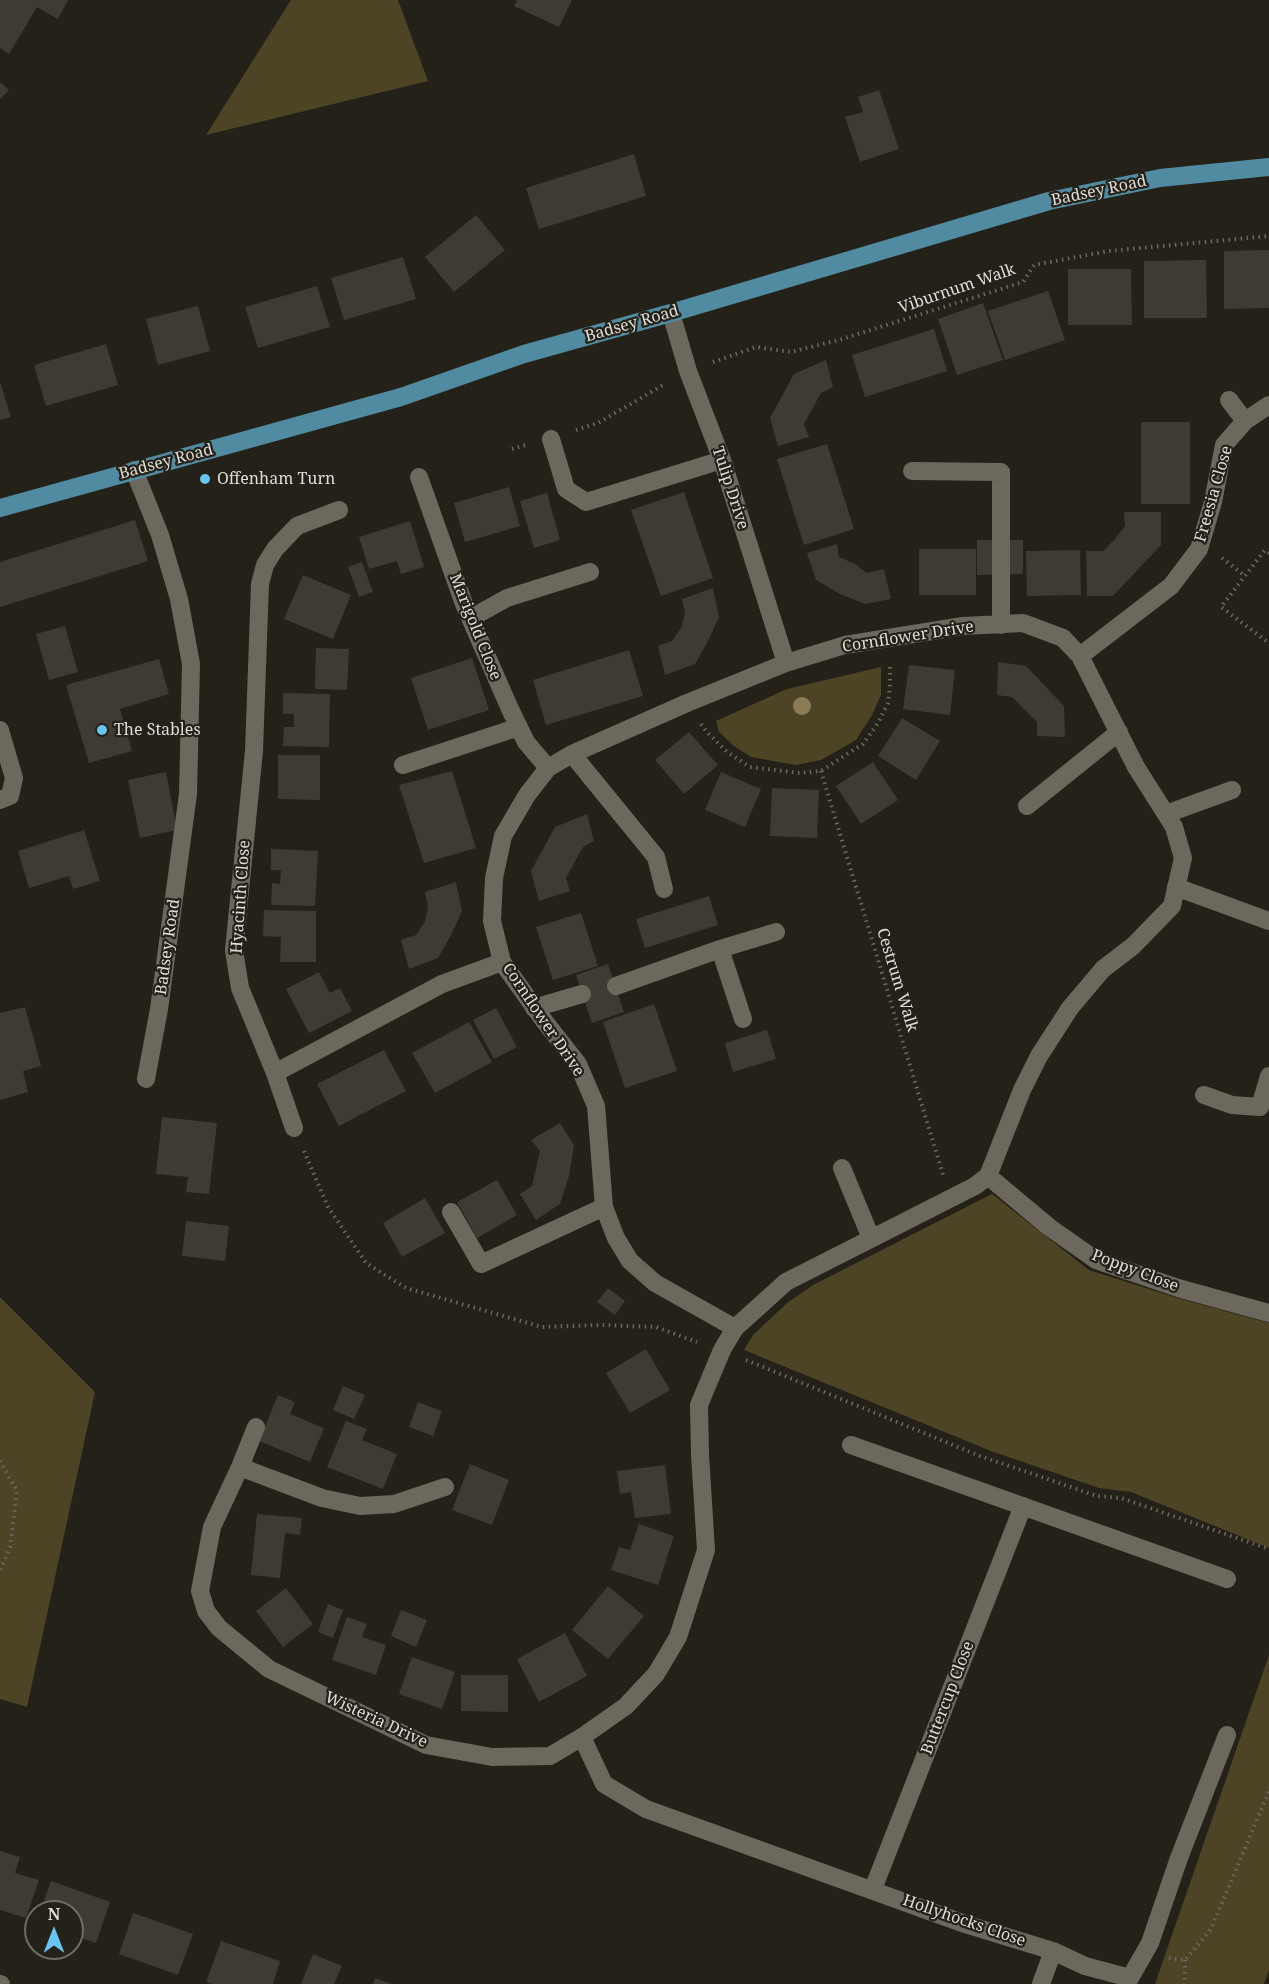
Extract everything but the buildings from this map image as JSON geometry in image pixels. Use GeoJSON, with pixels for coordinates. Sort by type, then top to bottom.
{"type":"FeatureCollection","features":[{"type":"Feature","properties":{"kind":"main road","name":"Badsey Road"},"geometry":{"type":"LineString","coordinates":[[0,508],[401,397],[524,354],[671,314],[1049,201],[1160,178],[1269,167]]}},
{"type":"Feature","properties":{"kind":"street","name":"Tulip Drive"},"geometry":{"type":"LineString","coordinates":[[671,314],[688,372],[722,460],[786,663]]}},
{"type":"Feature","properties":{"kind":"street"},"geometry":{"type":"LineString","coordinates":[[1229,400],[1245,420]]}},
{"type":"Feature","properties":{"kind":"street","name":"Freesia Close"},"geometry":{"type":"LineString","coordinates":[[1080,656],[1171,586],[1199,549],[1213,502],[1224,445],[1245,420],[1269,405]]}},
{"type":"Feature","properties":{"kind":"street"},"geometry":{"type":"LineString","coordinates":[[551,439],[566,489],[586,502],[722,460]]}},
{"type":"Feature","properties":{"kind":"street","name":"Badsey Road"},"geometry":{"type":"LineString","coordinates":[[134,470],[160,535],[179,599],[190,664],[188,794],[159,1009],[146,1079]]}},
{"type":"Feature","properties":{"kind":"street"},"geometry":{"type":"LineString","coordinates":[[912,471],[1000,472],[1000,625]]}},
{"type":"Feature","properties":{"kind":"street","name":"Marigold Close"},"geometry":{"type":"LineString","coordinates":[[419,477],[464,604],[526,742],[548,768]]}},
{"type":"Feature","properties":{"kind":"street","name":"Hyacinth Close"},"geometry":{"type":"LineString","coordinates":[[294,1128],[275,1073],[240,988],[234,950],[254,751],[260,584],[265,565],[275,549],[297,526],[339,510]]}},
{"type":"Feature","properties":{"kind":"street"},"geometry":{"type":"LineString","coordinates":[[471,618],[507,598],[590,572]]}},
{"type":"Feature","properties":{"kind":"street","name":"Cornflower Drive"},"geometry":{"type":"LineString","coordinates":[[735,1328],[656,1283],[630,1261],[616,1238],[604,1207],[596,1106],[578,1064],[534,1008],[502,962],[492,921],[494,878],[503,836],[527,795],[548,768],[572,754],[687,703],[786,663],[845,645],[963,626],[1023,623],[1063,638],[1080,656],[1136,767],[1174,827],[1183,858],[1172,906],[1133,946],[1103,969],[1070,1008],[1039,1056],[1022,1090],[988,1176]]}},
{"type":"Feature","properties":{"kind":"street"},"geometry":{"type":"LineString","coordinates":[[403,765],[519,727]]}},
{"type":"Feature","properties":{"kind":"street"},"geometry":{"type":"LineString","coordinates":[[0,730],[14,778],[10,796],[0,800]]}},
{"type":"Feature","properties":{"kind":"street"},"geometry":{"type":"LineString","coordinates":[[1027,806],[1119,732]]}},
{"type":"Feature","properties":{"kind":"street"},"geometry":{"type":"LineString","coordinates":[[572,754],[656,857],[664,889]]}},
{"type":"Feature","properties":{"kind":"street"},"geometry":{"type":"LineString","coordinates":[[1166,814],[1232,790]]}},
{"type":"Feature","properties":{"kind":"street"},"geometry":{"type":"LineString","coordinates":[[1176,887],[1269,921]]}},
{"type":"Feature","properties":{"kind":"street"},"geometry":{"type":"LineString","coordinates":[[615,986],[776,932]]}},
{"type":"Feature","properties":{"kind":"street"},"geometry":{"type":"LineString","coordinates":[[720,949],[742,1018]]}},
{"type":"Feature","properties":{"kind":"street"},"geometry":{"type":"LineString","coordinates":[[275,1073],[442,984],[502,962]]}},
{"type":"Feature","properties":{"kind":"street"},"geometry":{"type":"LineString","coordinates":[[534,1008],[582,994]]}},
{"type":"Feature","properties":{"kind":"street"},"geometry":{"type":"LineString","coordinates":[[1204,1095],[1232,1105],[1260,1107],[1269,1076]]}},
{"type":"Feature","properties":{"kind":"street"},"geometry":{"type":"LineString","coordinates":[[842,1168],[871,1238]]}},
{"type":"Feature","properties":{"kind":"street"},"geometry":{"type":"LineString","coordinates":[[735,1328],[786,1282],[975,1186],[988,1176]]}},
{"type":"Feature","properties":{"kind":"street","name":"Poppy Close"},"geometry":{"type":"LineString","coordinates":[[988,1176],[1049,1227],[1096,1260],[1178,1288],[1269,1312]]}},
{"type":"Feature","properties":{"kind":"street"},"geometry":{"type":"LineString","coordinates":[[451,1212],[481,1264],[604,1207]]}},
{"type":"Feature","properties":{"kind":"street","name":"Wisteria Drive"},"geometry":{"type":"LineString","coordinates":[[256,1426],[212,1527],[200,1591],[206,1611],[219,1628],[269,1670],[426,1745],[492,1757],[550,1756],[626,1706],[656,1674],[678,1637],[706,1550],[699,1405],[722,1350],[735,1328]]}},
{"type":"Feature","properties":{"kind":"street"},"geometry":{"type":"LineString","coordinates":[[851,1445],[1227,1579]]}},
{"type":"Feature","properties":{"kind":"street"},"geometry":{"type":"LineString","coordinates":[[240,1467],[322,1498],[360,1506],[394,1504],[445,1487]]}},
{"type":"Feature","properties":{"kind":"street","name":"Buttercup Close"},"geometry":{"type":"LineString","coordinates":[[873,1889],[1023,1506]]}},
{"type":"Feature","properties":{"kind":"street","name":"Hollyhocks Close"},"geometry":{"type":"LineString","coordinates":[[582,1737],[604,1784],[646,1809],[965,1924],[1053,1951],[1085,1966],[1130,1978],[1150,1943],[1179,1858],[1227,1735]]}},
{"type":"Feature","properties":{"kind":"street"},"geometry":{"type":"LineString","coordinates":[[1041,1984],[1053,1951]]}},
{"type":"Feature","properties":{"kind":"path","name":"Viburnum Walk"},"geometry":{"type":"LineString","coordinates":[[512,449],[598,423],[688,372],[756,347],[791,352],[850,337],[1023,282],[1034,265],[1109,251],[1269,236]]}},
{"type":"Feature","properties":{"kind":"path"},"geometry":{"type":"LineString","coordinates":[[1269,553],[1265,550],[1221,606],[1269,643]]}},
{"type":"Feature","properties":{"kind":"path"},"geometry":{"type":"LineString","coordinates":[[687,703],[706,731],[727,753],[750,766],[800,773],[821,771],[863,744],[888,704],[889,639]]}},
{"type":"Feature","properties":{"kind":"path","name":"Cestrum Walk"},"geometry":{"type":"LineString","coordinates":[[821,771],[950,1197]]}},
{"type":"Feature","properties":{"kind":"path"},"geometry":{"type":"LineString","coordinates":[[722,1350],[980,1456],[1097,1496],[1121,1498],[1269,1549]]}},
{"type":"Feature","properties":{"kind":"path"},"geometry":{"type":"LineString","coordinates":[[0,1461],[17,1491],[10,1547],[0,1571]]}},
{"type":"Feature","properties":{"kind":"path"},"geometry":{"type":"LineString","coordinates":[[1185,1984],[1185,1960],[1210,1929],[1269,1791]]}},
{"type":"Feature","properties":{"kind":"path"},"geometry":{"type":"LineString","coordinates":[[1144,1955],[1185,1960]]}},
{"type":"Feature","properties":{"kind":"shaded area"},"geometry":{"type":"Polygon","coordinates":[[[291,0],[398,0],[428,81],[206,135],[291,0]]]}},
{"type":"Feature","properties":{"kind":"shaded area"},"geometry":{"type":"Polygon","coordinates":[[[881,667],[881,695],[872,715],[856,740],[821,760],[796,765],[751,757],[719,732],[716,721],[787,689],[881,667]]]}},
{"type":"Feature","properties":{"kind":"shaded area"},"geometry":{"type":"Polygon","coordinates":[[[992,1194],[1089,1270],[1174,1297],[1269,1323],[1269,1548],[1131,1492],[1099,1488],[991,1451],[744,1350],[753,1335],[787,1303],[813,1285],[992,1194]]]}},
{"type":"Feature","properties":{"kind":"shaded area"},"geometry":{"type":"Polygon","coordinates":[[[0,1297],[95,1392],[27,1707],[0,1699],[0,1297]]]}},
{"type":"Feature","properties":{"kind":"shaded area"},"geometry":{"type":"Polygon","coordinates":[[[1269,1655],[1269,1970],[1264,1984],[1155,1984],[1269,1655]]]}},
{"type":"Feature","properties":{"kind":"tunnel"},"geometry":{"type":"LineString","coordinates":[[582,994],[616,986]]}},
{"type":"Feature","properties":{"kind":"place","name":"Offenham Turn"},"geometry":{"type":"Point","coordinates":[205,479]}},
{"type":"Feature","properties":{"kind":"place","name":"The Stables"},"geometry":{"type":"Point","coordinates":[102,730]}}]}
